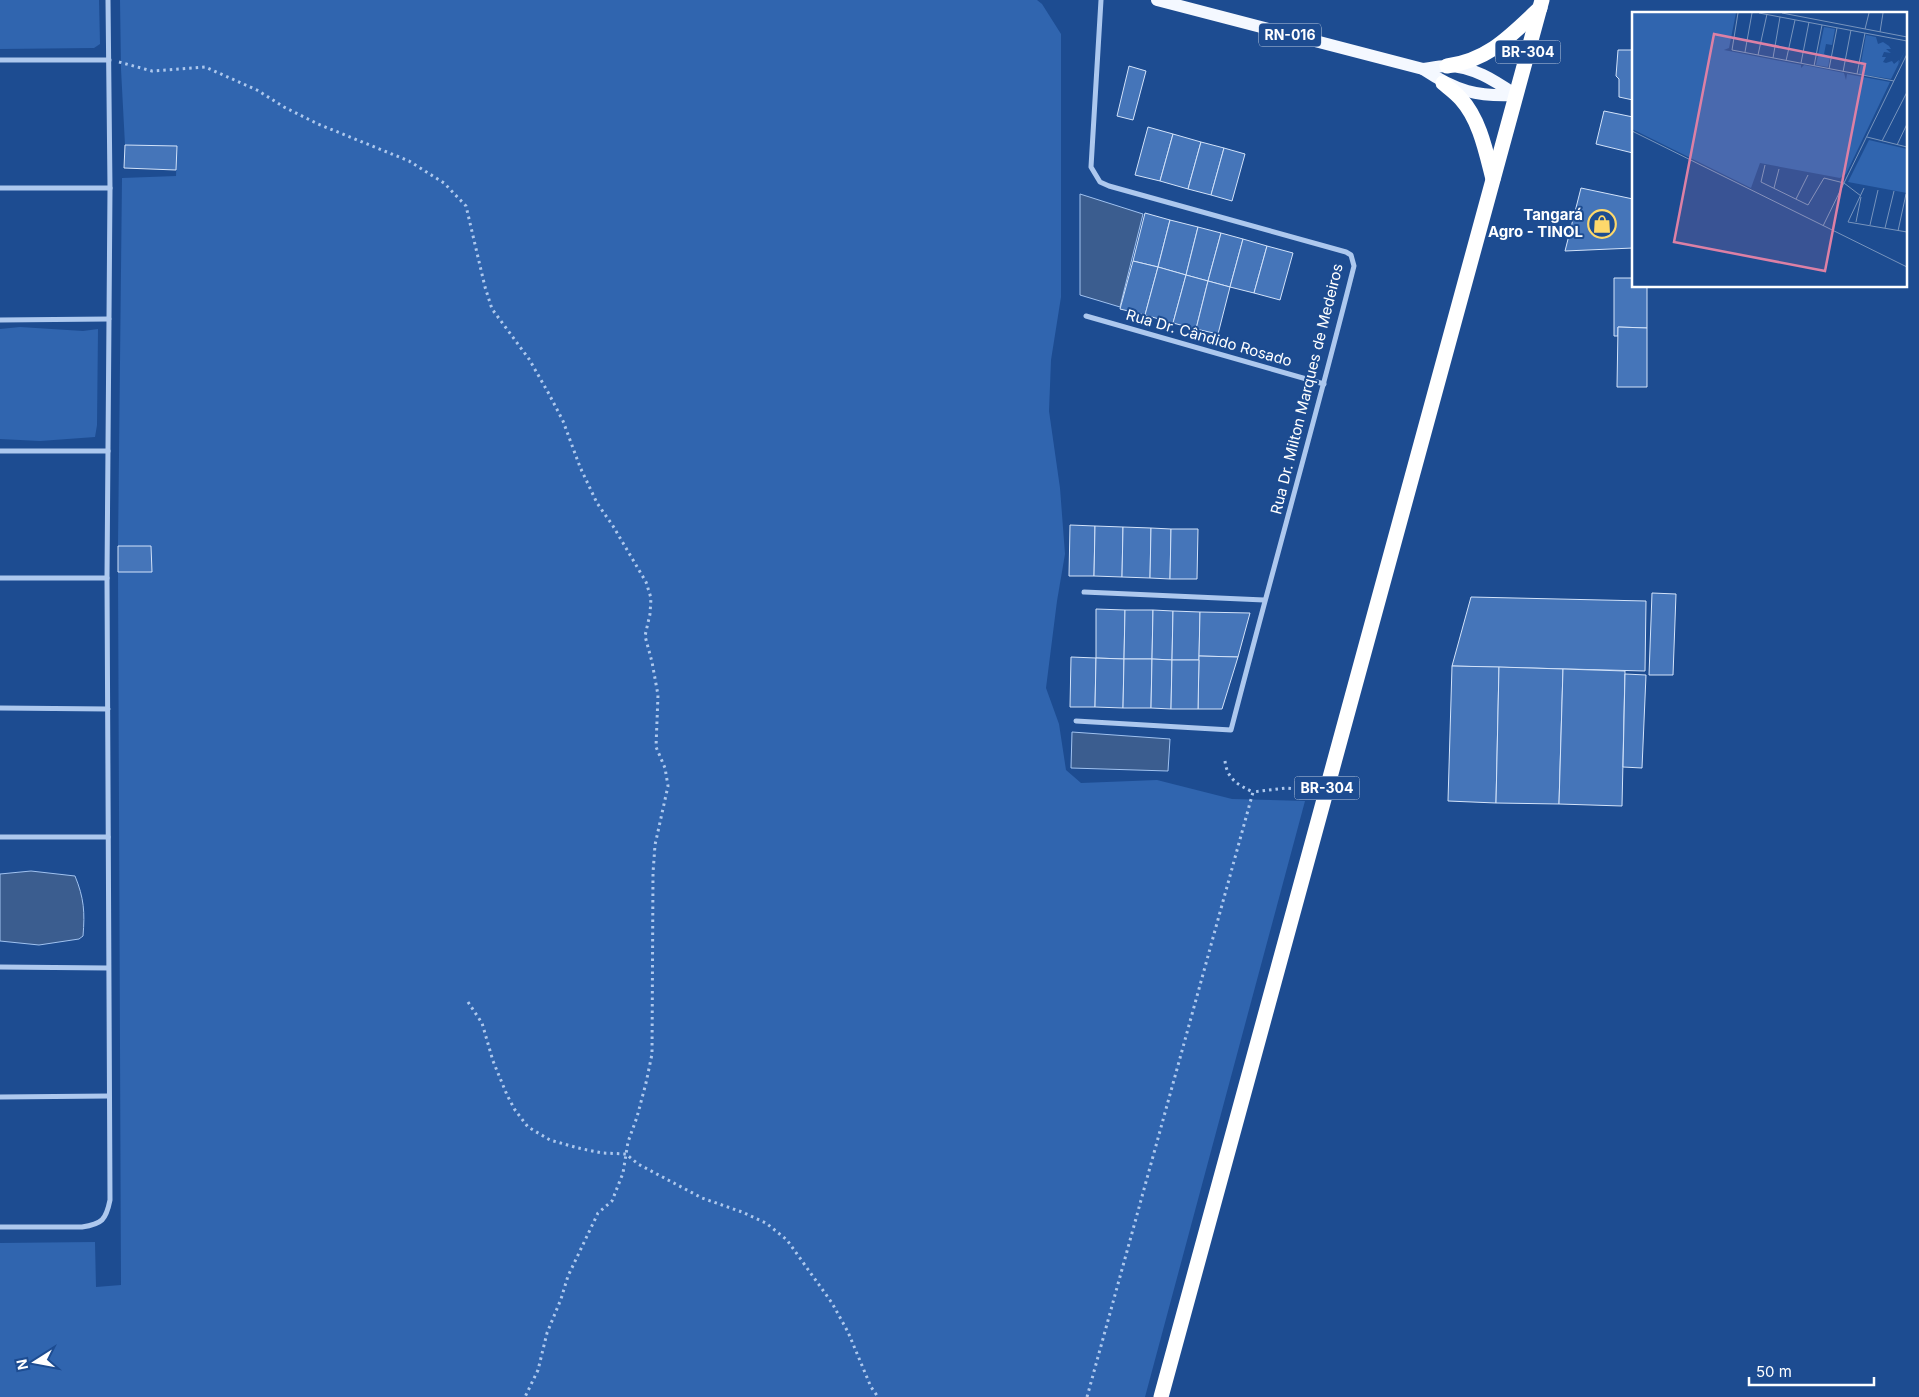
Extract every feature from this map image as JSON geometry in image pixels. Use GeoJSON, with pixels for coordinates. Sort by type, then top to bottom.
{"type":"FeatureCollection","features":[{"type":"Feature","properties":{"kind":"highway"},"geometry":{"type":"LineString","coordinates":[[1447,66],[1465,63],[1490,51],[1509,37],[1541,4]]}},
{"type":"Feature","properties":{"kind":"highway","name":"BR-304"},"geometry":{"type":"LineString","coordinates":[[1161,1397],[1541,4]]}},
{"type":"Feature","properties":{"kind":"highway"},"geometry":{"type":"LineString","coordinates":[[1443,83],[1470,110],[1484,146],[1493,180]]}},
{"type":"Feature","properties":{"kind":"main road","name":"RN-016"},"geometry":{"type":"LineString","coordinates":[[1157,0],[1178,3],[1423,69]]}},
{"type":"Feature","properties":{"kind":"main road"},"geometry":{"type":"LineString","coordinates":[[1423,69],[1447,66],[1479,73],[1516,95]]}},
{"type":"Feature","properties":{"kind":"main road"},"geometry":{"type":"LineString","coordinates":[[1423,69],[1443,83],[1461,89],[1490,96],[1516,95]]}},
{"type":"Feature","properties":{"kind":"street"},"geometry":{"type":"LineString","coordinates":[[0,1227],[82,1228],[94,1226],[103,1220],[108,1212],[110,1200],[107,578],[110,188],[108,0]]}},
{"type":"Feature","properties":{"kind":"street","name":"Rua Dr. Milton Marques de Medeiros"},"geometry":{"type":"LineString","coordinates":[[1076,721],[1231,730],[1354,266],[1351,255],[1346,252],[1100,182],[1091,167],[1101,0]]}},
{"type":"Feature","properties":{"kind":"street"},"geometry":{"type":"LineString","coordinates":[[0,60],[109,60]]}},
{"type":"Feature","properties":{"kind":"street"},"geometry":{"type":"LineString","coordinates":[[0,188],[110,188]]}},
{"type":"Feature","properties":{"kind":"street","name":"Rua Dr. Cândido Rosado"},"geometry":{"type":"LineString","coordinates":[[1086,316],[1324,384]]}},
{"type":"Feature","properties":{"kind":"street"},"geometry":{"type":"LineString","coordinates":[[0,320],[109,320]]}},
{"type":"Feature","properties":{"kind":"street"},"geometry":{"type":"LineString","coordinates":[[0,451],[108,451]]}},
{"type":"Feature","properties":{"kind":"street"},"geometry":{"type":"LineString","coordinates":[[0,578],[107,578]]}},
{"type":"Feature","properties":{"kind":"street"},"geometry":{"type":"LineString","coordinates":[[1084,592],[1264,600]]}},
{"type":"Feature","properties":{"kind":"street"},"geometry":{"type":"LineString","coordinates":[[0,708],[108,709]]}},
{"type":"Feature","properties":{"kind":"street"},"geometry":{"type":"LineString","coordinates":[[0,837],[108,837]]}},
{"type":"Feature","properties":{"kind":"street"},"geometry":{"type":"LineString","coordinates":[[0,967],[108,968]]}},
{"type":"Feature","properties":{"kind":"street"},"geometry":{"type":"LineString","coordinates":[[0,1097],[109,1096]]}},
{"type":"Feature","properties":{"kind":"path"},"geometry":{"type":"LineString","coordinates":[[109,60],[152,70],[206,67],[257,90],[284,107],[318,124],[409,161],[444,183],[466,206],[492,309],[528,359],[549,394],[563,421],[580,467],[597,503],[646,582],[651,598],[650,614],[645,636],[658,695],[656,747],[665,768],[668,786],[655,845],[653,873],[652,1054],[637,1117],[628,1142],[623,1173],[612,1201],[598,1213],[568,1276],[561,1299],[547,1332],[538,1370],[525,1397]]}},
{"type":"Feature","properties":{"kind":"path"},"geometry":{"type":"LineString","coordinates":[[1225,761],[1229,775],[1236,784],[1253,792],[1286,788],[1314,791]]}},
{"type":"Feature","properties":{"kind":"path"},"geometry":{"type":"LineString","coordinates":[[1087,1397],[1253,792]]}},
{"type":"Feature","properties":{"kind":"path"},"geometry":{"type":"LineString","coordinates":[[468,1002],[482,1023],[493,1061],[507,1095],[515,1110],[528,1127],[550,1140],[578,1148],[602,1153],[626,1154],[638,1164],[702,1198],[742,1212],[766,1223],[787,1240],[832,1303],[848,1332],[871,1387],[878,1397]]}},
{"type":"Feature","properties":{"kind":"shaded area"},"geometry":{"type":"Polygon","coordinates":[[[0,0],[99,0],[100,44],[94,48],[0,49],[0,0]]]}},
{"type":"Feature","properties":{"kind":"shaded area"},"geometry":{"type":"Polygon","coordinates":[[[120,0],[1037,0],[1042,4],[1061,34],[1061,297],[1051,360],[1049,411],[1060,488],[1065,554],[1046,688],[1059,724],[1066,770],[1081,783],[1157,780],[1232,799],[1305,801],[1145,1397],[0,1397],[0,1243],[95,1242],[96,1287],[121,1285],[118,572],[152,571],[151,546],[118,546],[122,178],[176,176],[177,147],[125,145],[120,0]]]}},
{"type":"Feature","properties":{"kind":"shaded area"},"geometry":{"type":"Polygon","coordinates":[[[1080,194],[1143,214],[1120,307],[1080,295],[1080,194]]]}},
{"type":"Feature","properties":{"kind":"shaded area"},"geometry":{"type":"Polygon","coordinates":[[[20,327],[83,331],[98,329],[97,425],[95,437],[40,441],[0,439],[0,329],[20,327]]]}},
{"type":"Feature","properties":{"kind":"shaded area"},"geometry":{"type":"Polygon","coordinates":[[[1072,732],[1170,739],[1168,771],[1071,768],[1072,732]]]}},
{"type":"Feature","properties":{"kind":"shaded area"},"geometry":{"type":"Polygon","coordinates":[[[31,871],[75,876],[83,905],[83,936],[79,939],[39,945],[0,941],[0,874],[31,871]]]}},
{"type":"Feature","properties":{"kind":"building"},"geometry":{"type":"Polygon","coordinates":[[[1618,50],[1632,50],[1632,100],[1619,97],[1619,79],[1616,76],[1618,50]]]}},
{"type":"Feature","properties":{"kind":"building"},"geometry":{"type":"Polygon","coordinates":[[[1129,66],[1146,71],[1133,120],[1117,116],[1129,66]]]}},
{"type":"Feature","properties":{"kind":"building"},"geometry":{"type":"Polygon","coordinates":[[[1604,111],[1632,117],[1632,153],[1596,144],[1604,111]]]}},
{"type":"Feature","properties":{"kind":"building"},"geometry":{"type":"Polygon","coordinates":[[[1148,127],[1173,134],[1160,181],[1135,175],[1148,127]]]}},
{"type":"Feature","properties":{"kind":"building"},"geometry":{"type":"Polygon","coordinates":[[[1173,134],[1201,142],[1188,189],[1160,181],[1173,134]]]}},
{"type":"Feature","properties":{"kind":"building"},"geometry":{"type":"Polygon","coordinates":[[[1201,142],[1224,148],[1211,195],[1188,189],[1201,142]]]}},
{"type":"Feature","properties":{"kind":"building"},"geometry":{"type":"Polygon","coordinates":[[[125,145],[177,146],[176,170],[124,168],[125,145]]]}},
{"type":"Feature","properties":{"kind":"building"},"geometry":{"type":"Polygon","coordinates":[[[1224,148],[1245,154],[1232,201],[1211,195],[1224,148]]]}},
{"type":"Feature","properties":{"kind":"building","name":"Tangará Agro - TINOL"},"geometry":{"type":"Polygon","coordinates":[[[1581,188],[1632,199],[1632,248],[1565,251],[1581,188]]]}},
{"type":"Feature","properties":{"kind":"building"},"geometry":{"type":"Polygon","coordinates":[[[1145,213],[1170,220],[1158,267],[1133,261],[1145,213]]]}},
{"type":"Feature","properties":{"kind":"building"},"geometry":{"type":"Polygon","coordinates":[[[1170,220],[1198,227],[1186,275],[1158,267],[1170,220]]]}},
{"type":"Feature","properties":{"kind":"building"},"geometry":{"type":"Polygon","coordinates":[[[1198,227],[1221,233],[1208,281],[1186,275],[1198,227]]]}},
{"type":"Feature","properties":{"kind":"building"},"geometry":{"type":"Polygon","coordinates":[[[1221,233],[1243,239],[1230,287],[1208,281],[1221,233]]]}},
{"type":"Feature","properties":{"kind":"building"},"geometry":{"type":"Polygon","coordinates":[[[1243,239],[1267,246],[1254,293],[1230,287],[1243,239]]]}},
{"type":"Feature","properties":{"kind":"building"},"geometry":{"type":"Polygon","coordinates":[[[1267,246],[1293,253],[1280,300],[1254,293],[1267,246]]]}},
{"type":"Feature","properties":{"kind":"building"},"geometry":{"type":"Polygon","coordinates":[[[1133,261],[1158,267],[1145,315],[1120,309],[1133,261]]]}},
{"type":"Feature","properties":{"kind":"building"},"geometry":{"type":"Polygon","coordinates":[[[1158,267],[1186,275],[1173,323],[1145,315],[1158,267]]]}},
{"type":"Feature","properties":{"kind":"building"},"geometry":{"type":"Polygon","coordinates":[[[1186,275],[1208,281],[1196,329],[1173,323],[1186,275]]]}},
{"type":"Feature","properties":{"kind":"building"},"geometry":{"type":"Polygon","coordinates":[[[1614,278],[1632,278],[1632,288],[1647,288],[1647,328],[1618,327],[1618,336],[1614,336],[1614,278]]]}},
{"type":"Feature","properties":{"kind":"building"},"geometry":{"type":"Polygon","coordinates":[[[1208,281],[1230,287],[1218,334],[1196,329],[1208,281]]]}},
{"type":"Feature","properties":{"kind":"building"},"geometry":{"type":"Polygon","coordinates":[[[1618,327],[1647,328],[1647,387],[1617,387],[1618,327]]]}},
{"type":"Feature","properties":{"kind":"building"},"geometry":{"type":"Polygon","coordinates":[[[1070,525],[1095,526],[1094,576],[1069,576],[1070,525]]]}},
{"type":"Feature","properties":{"kind":"building"},"geometry":{"type":"Polygon","coordinates":[[[1095,526],[1123,527],[1122,577],[1094,576],[1095,526]]]}},
{"type":"Feature","properties":{"kind":"building"},"geometry":{"type":"Polygon","coordinates":[[[1123,527],[1151,528],[1150,578],[1122,577],[1123,527]]]}},
{"type":"Feature","properties":{"kind":"building"},"geometry":{"type":"Polygon","coordinates":[[[1151,528],[1171,529],[1170,579],[1150,578],[1151,528]]]}},
{"type":"Feature","properties":{"kind":"building"},"geometry":{"type":"Polygon","coordinates":[[[1171,529],[1198,529],[1197,579],[1170,579],[1171,529]]]}},
{"type":"Feature","properties":{"kind":"building"},"geometry":{"type":"Polygon","coordinates":[[[118,546],[151,546],[152,572],[118,572],[118,546]]]}},
{"type":"Feature","properties":{"kind":"building"},"geometry":{"type":"Polygon","coordinates":[[[1652,593],[1676,594],[1673,675],[1649,675],[1652,593]]]}},
{"type":"Feature","properties":{"kind":"building"},"geometry":{"type":"Polygon","coordinates":[[[1471,597],[1646,601],[1645,671],[1452,666],[1471,597]]]}},
{"type":"Feature","properties":{"kind":"building"},"geometry":{"type":"Polygon","coordinates":[[[1096,609],[1125,610],[1124,659],[1096,658],[1096,609]]]}},
{"type":"Feature","properties":{"kind":"building"},"geometry":{"type":"Polygon","coordinates":[[[1125,610],[1153,610],[1152,659],[1124,659],[1125,610]]]}},
{"type":"Feature","properties":{"kind":"building"},"geometry":{"type":"Polygon","coordinates":[[[1153,610],[1173,611],[1172,660],[1152,659],[1153,610]]]}},
{"type":"Feature","properties":{"kind":"building"},"geometry":{"type":"Polygon","coordinates":[[[1173,611],[1200,612],[1199,660],[1172,660],[1173,611]]]}},
{"type":"Feature","properties":{"kind":"building"},"geometry":{"type":"Polygon","coordinates":[[[1200,612],[1250,613],[1238,657],[1199,656],[1200,612]]]}},
{"type":"Feature","properties":{"kind":"building"},"geometry":{"type":"Polygon","coordinates":[[[1199,656],[1238,657],[1222,709],[1198,709],[1199,656]]]}},
{"type":"Feature","properties":{"kind":"building"},"geometry":{"type":"Polygon","coordinates":[[[1071,657],[1096,658],[1095,707],[1070,707],[1071,657]]]}},
{"type":"Feature","properties":{"kind":"building"},"geometry":{"type":"Polygon","coordinates":[[[1096,658],[1124,659],[1123,708],[1095,707],[1096,658]]]}},
{"type":"Feature","properties":{"kind":"building"},"geometry":{"type":"Polygon","coordinates":[[[1124,659],[1152,659],[1151,708],[1123,708],[1124,659]]]}},
{"type":"Feature","properties":{"kind":"building"},"geometry":{"type":"Polygon","coordinates":[[[1152,659],[1172,660],[1171,709],[1151,708],[1152,659]]]}},
{"type":"Feature","properties":{"kind":"building"},"geometry":{"type":"Polygon","coordinates":[[[1172,660],[1199,660],[1198,709],[1171,709],[1172,660]]]}},
{"type":"Feature","properties":{"kind":"building"},"geometry":{"type":"Polygon","coordinates":[[[1452,666],[1499,667],[1496,803],[1448,801],[1452,666]]]}},
{"type":"Feature","properties":{"kind":"building"},"geometry":{"type":"Polygon","coordinates":[[[1499,667],[1563,669],[1559,804],[1496,803],[1499,667]]]}},
{"type":"Feature","properties":{"kind":"building"},"geometry":{"type":"Polygon","coordinates":[[[1563,669],[1625,671],[1622,806],[1559,804],[1563,669]]]}},
{"type":"Feature","properties":{"kind":"building"},"geometry":{"type":"Polygon","coordinates":[[[1625,674],[1646,675],[1642,768],[1623,767],[1625,674]]]}},
{"type":"Feature","properties":{"kind":"place","name":"Tangará Agro - TINOL"},"geometry":{"type":"Point","coordinates":[1602,224]}}]}
